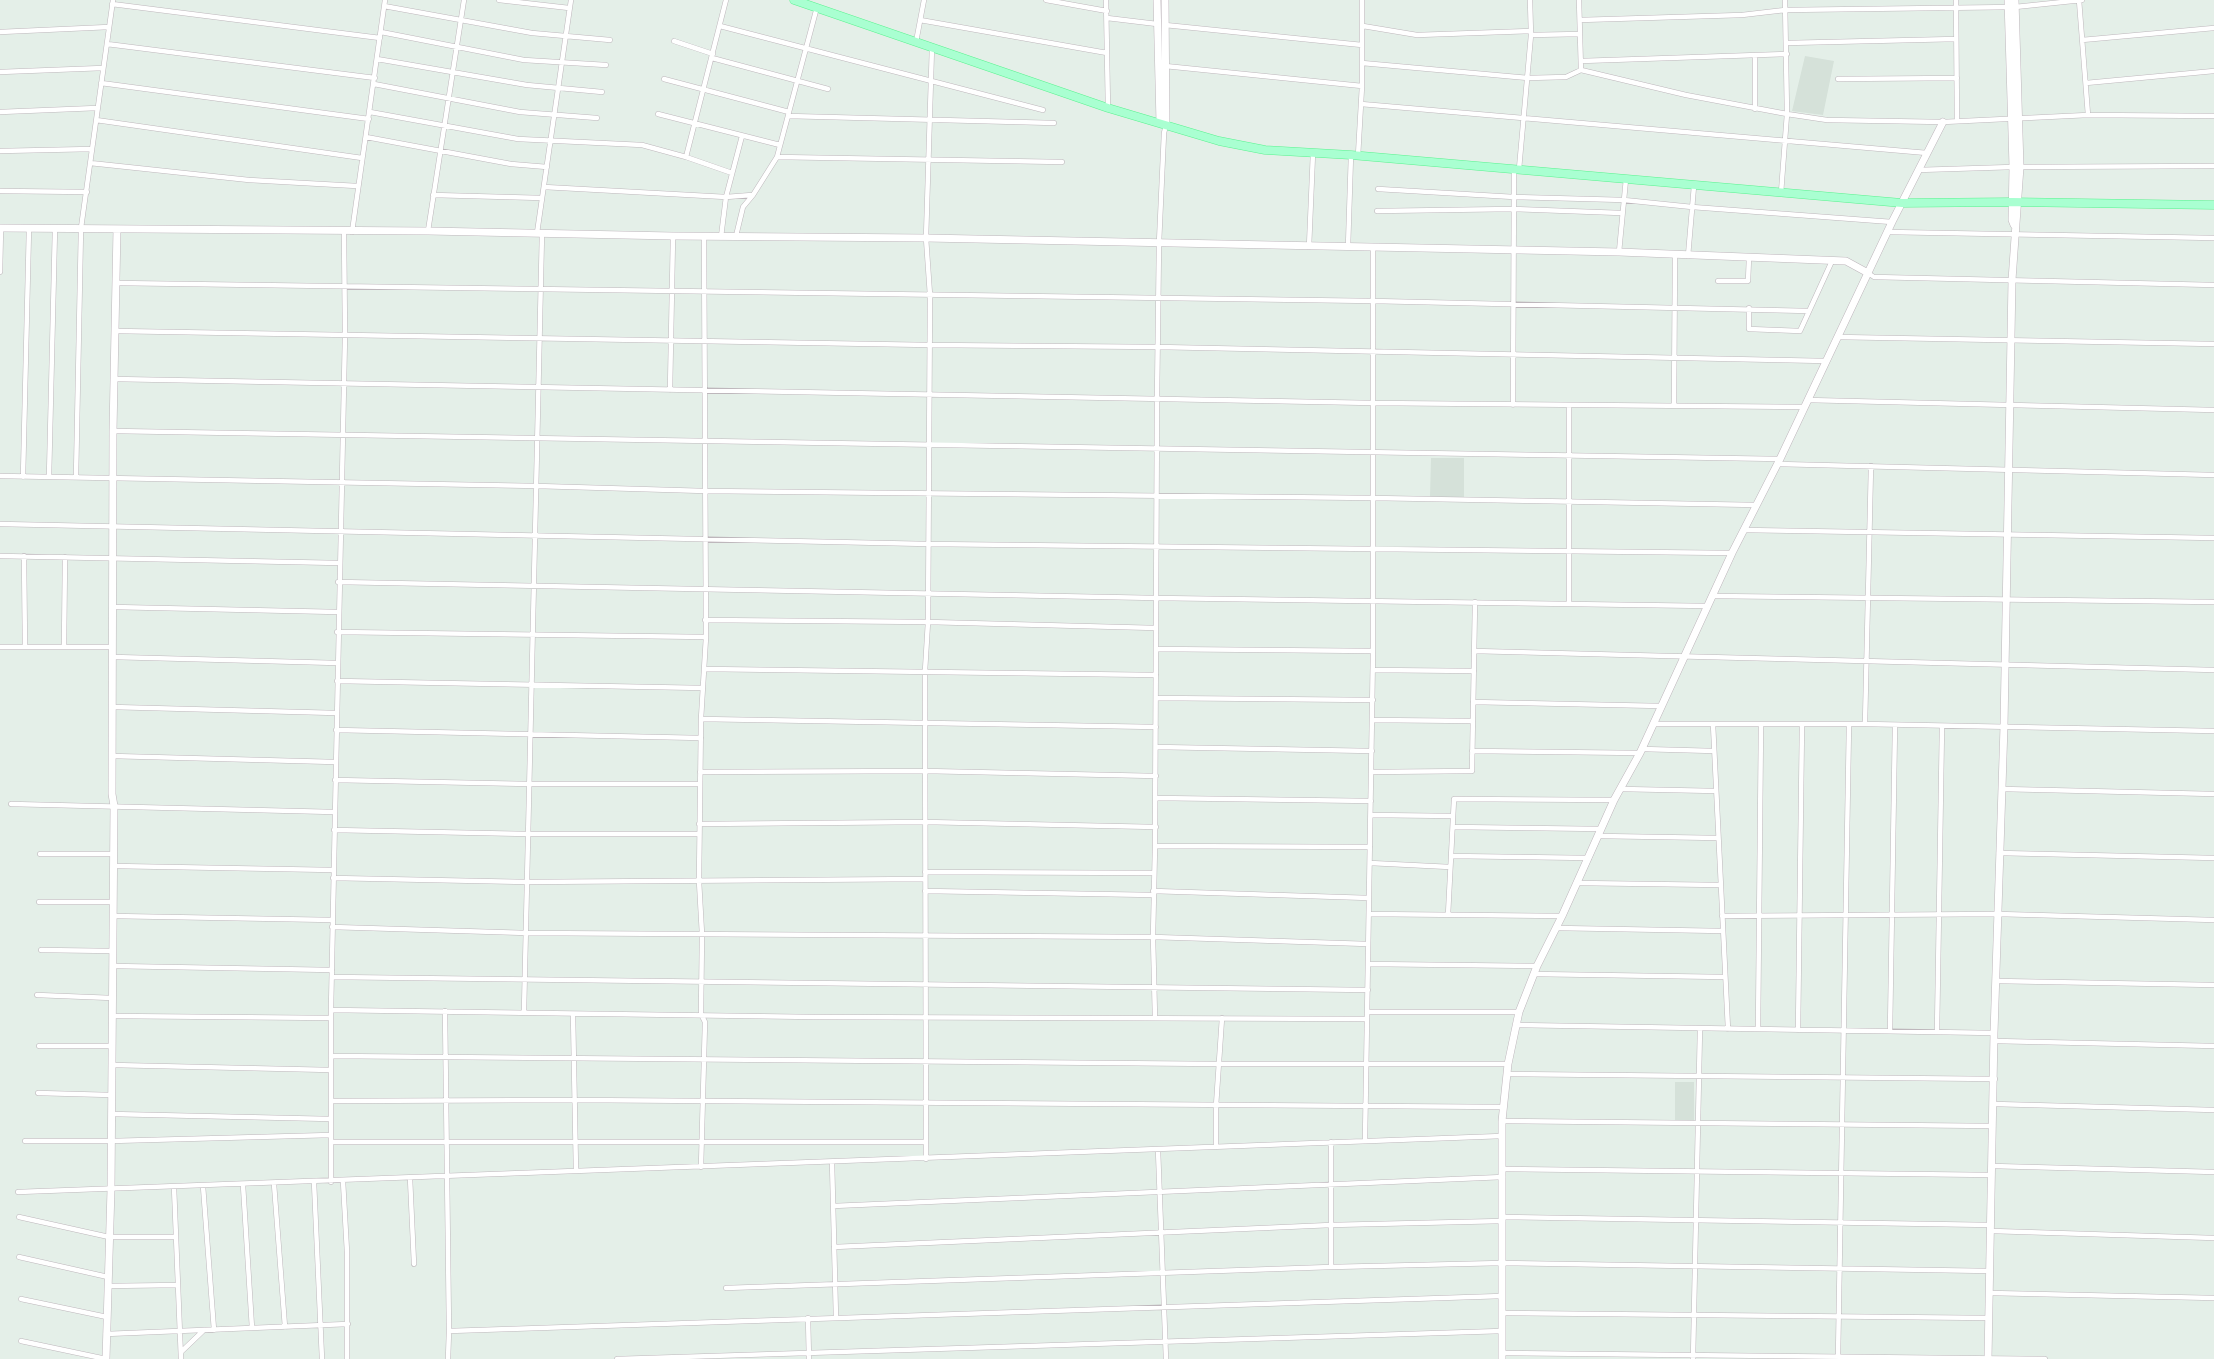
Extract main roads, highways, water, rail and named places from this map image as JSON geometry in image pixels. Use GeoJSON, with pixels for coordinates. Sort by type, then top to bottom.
{"type":"FeatureCollection","features":[{"type":"Feature","properties":{"kind":"main road"},"geometry":{"type":"LineString","coordinates":[[794,0],[1163,127],[1265,150],[1354,155],[1902,203],[2015,202],[2214,205]]}}]}
